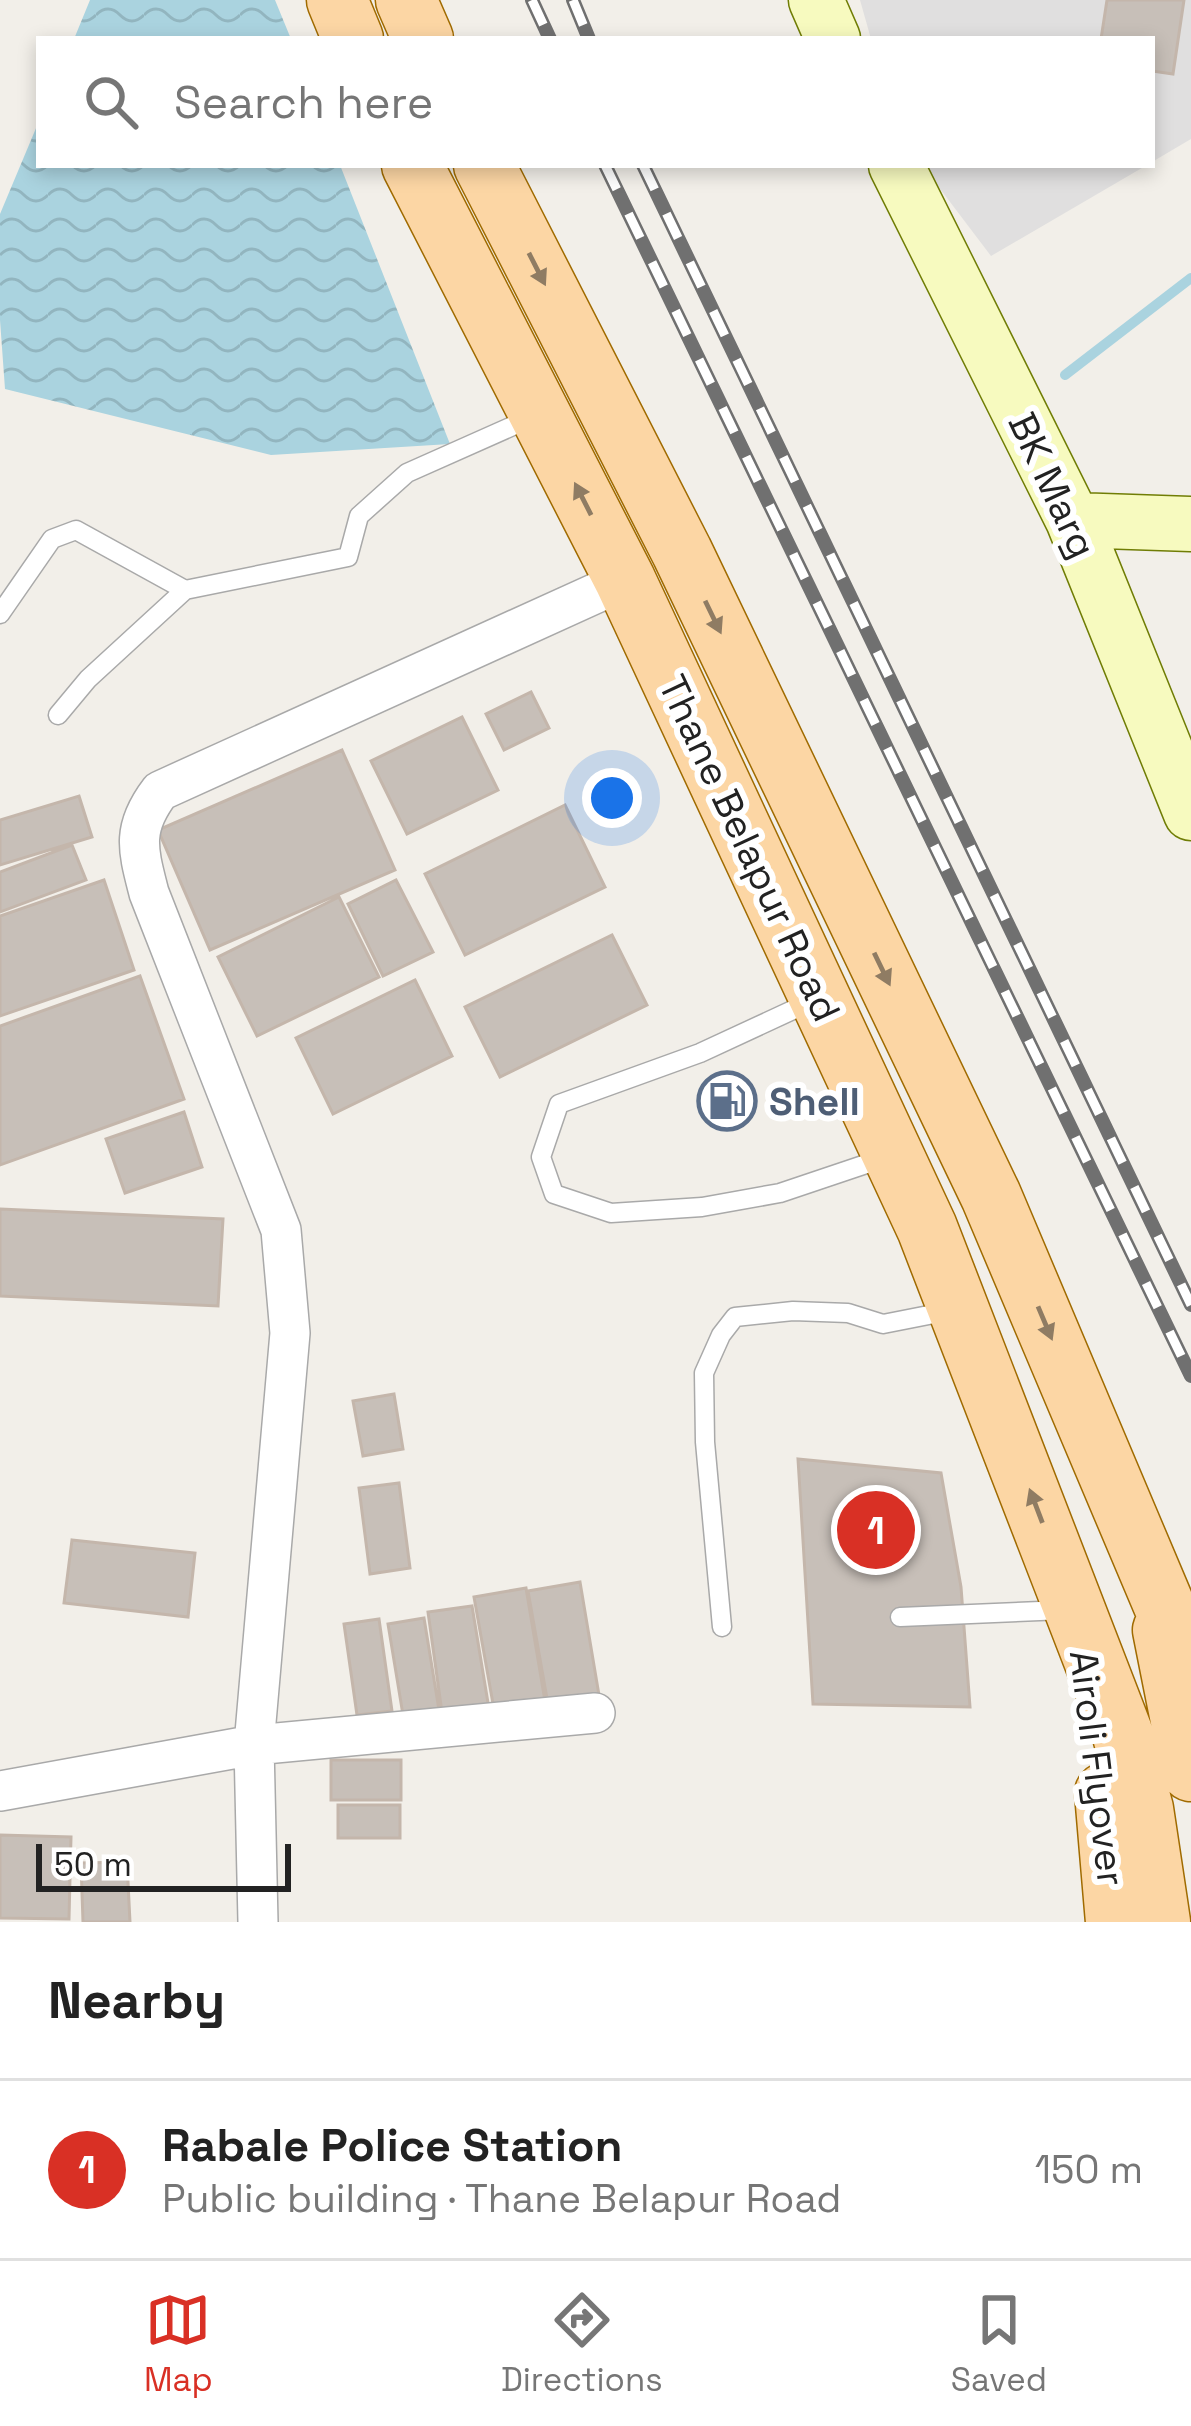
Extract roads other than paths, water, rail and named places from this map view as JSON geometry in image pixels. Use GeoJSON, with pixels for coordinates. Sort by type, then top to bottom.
{"type":"FeatureCollection","features":[{"type":"Feature","properties":{"kind":"main road"},"geometry":{"type":"LineString","coordinates":[[337,0],[352,36]]}},
{"type":"Feature","properties":{"kind":"main road"},"geometry":{"type":"LineString","coordinates":[[406,0],[422,36]]}},
{"type":"Feature","properties":{"kind":"main road","name":"Thane Belapur Road"},"geometry":{"type":"LineString","coordinates":[[414,168],[625,580],[927,1228],[1076,1612]]}},
{"type":"Feature","properties":{"kind":"main road","name":"Thane Belapur Road"},"geometry":{"type":"LineString","coordinates":[[486,168],[692,574],[991,1196],[1154,1588]]}},
{"type":"Feature","properties":{"kind":"main road"},"geometry":{"type":"LineString","coordinates":[[1154,1588],[1191,1670]]}},
{"type":"Feature","properties":{"kind":"main road","name":"Airoli Flyover"},"geometry":{"type":"LineString","coordinates":[[1154,1588],[1191,1771]]}},
{"type":"Feature","properties":{"kind":"main road"},"geometry":{"type":"LineString","coordinates":[[1076,1612],[1122,1732],[1138,1790],[1156,1876],[1160,1922]]}},
{"type":"Feature","properties":{"kind":"main road","name":"Airoli Flyover"},"geometry":{"type":"LineString","coordinates":[[1076,1612],[1100,1737],[1115,1901]]}},
{"type":"Feature","properties":{"kind":"street"},"geometry":{"type":"LineString","coordinates":[[816,0],[832,36]]}},
{"type":"Feature","properties":{"kind":"street","name":"BK Marg"},"geometry":{"type":"LineString","coordinates":[[897,168],[1073,520],[1191,813]]}},
{"type":"Feature","properties":{"kind":"street"},"geometry":{"type":"LineString","coordinates":[[1073,520],[1191,524]]}},
{"type":"Feature","properties":{"kind":"street"},"geometry":{"type":"LineString","coordinates":[[258,1922],[254,1745],[290,1333],[281,1231],[149,893],[137,848],[143,813],[160,791],[625,580]]}},
{"type":"Feature","properties":{"kind":"street"},"geometry":{"type":"LineString","coordinates":[[0,1791],[254,1745],[595,1713]]}},
{"type":"Feature","properties":{"kind":"lane"},"geometry":{"type":"LineString","coordinates":[[58,715],[88,680],[185,590],[348,557],[359,516],[407,473],[539,414]]}},
{"type":"Feature","properties":{"kind":"lane"},"geometry":{"type":"LineString","coordinates":[[0,614],[52,539],[76,530],[185,590]]}},
{"type":"Feature","properties":{"kind":"lane"},"geometry":{"type":"LineString","coordinates":[[819,998],[700,1053],[559,1104],[541,1157],[554,1194],[611,1213],[702,1207],[780,1193],[892,1155]]}},
{"type":"Feature","properties":{"kind":"lane"},"geometry":{"type":"LineString","coordinates":[[722,1627],[705,1442],[704,1373],[735,1317],[830,1312],[884,1324],[959,1309]]}},
{"type":"Feature","properties":{"kind":"lane"},"geometry":{"type":"LineString","coordinates":[[900,1617],[1076,1612]]}},
{"type":"Feature","properties":{"kind":"water"},"geometry":{"type":"Polygon","coordinates":[[[90,0],[275,0],[290,36],[75,36],[90,0]]]}},
{"type":"Feature","properties":{"kind":"water"},"geometry":{"type":"Polygon","coordinates":[[[36,128],[36,168],[341,168],[450,444],[271,455],[5,389],[0,214],[36,128]]]}},
{"type":"Feature","properties":{"kind":"waterway"},"geometry":{"type":"LineString","coordinates":[[1065,375],[1191,278]]}},
{"type":"Feature","properties":{"kind":"railway"},"geometry":{"type":"LineString","coordinates":[[532,0],[549,36]]}},
{"type":"Feature","properties":{"kind":"railway"},"geometry":{"type":"LineString","coordinates":[[573,0],[588,36]]}},
{"type":"Feature","properties":{"kind":"railway"},"geometry":{"type":"LineString","coordinates":[[606,168],[1191,1376]]}},
{"type":"Feature","properties":{"kind":"railway"},"geometry":{"type":"LineString","coordinates":[[644,168],[1191,1305]]}},
{"type":"Feature","properties":{"kind":"place","name":"Shell"},"geometry":{"type":"Point","coordinates":[727,1101]}},
{"type":"Feature","properties":{"kind":"place","name":"Rabale Police Station"},"geometry":{"type":"Point","coordinates":[876,1530]}}]}
